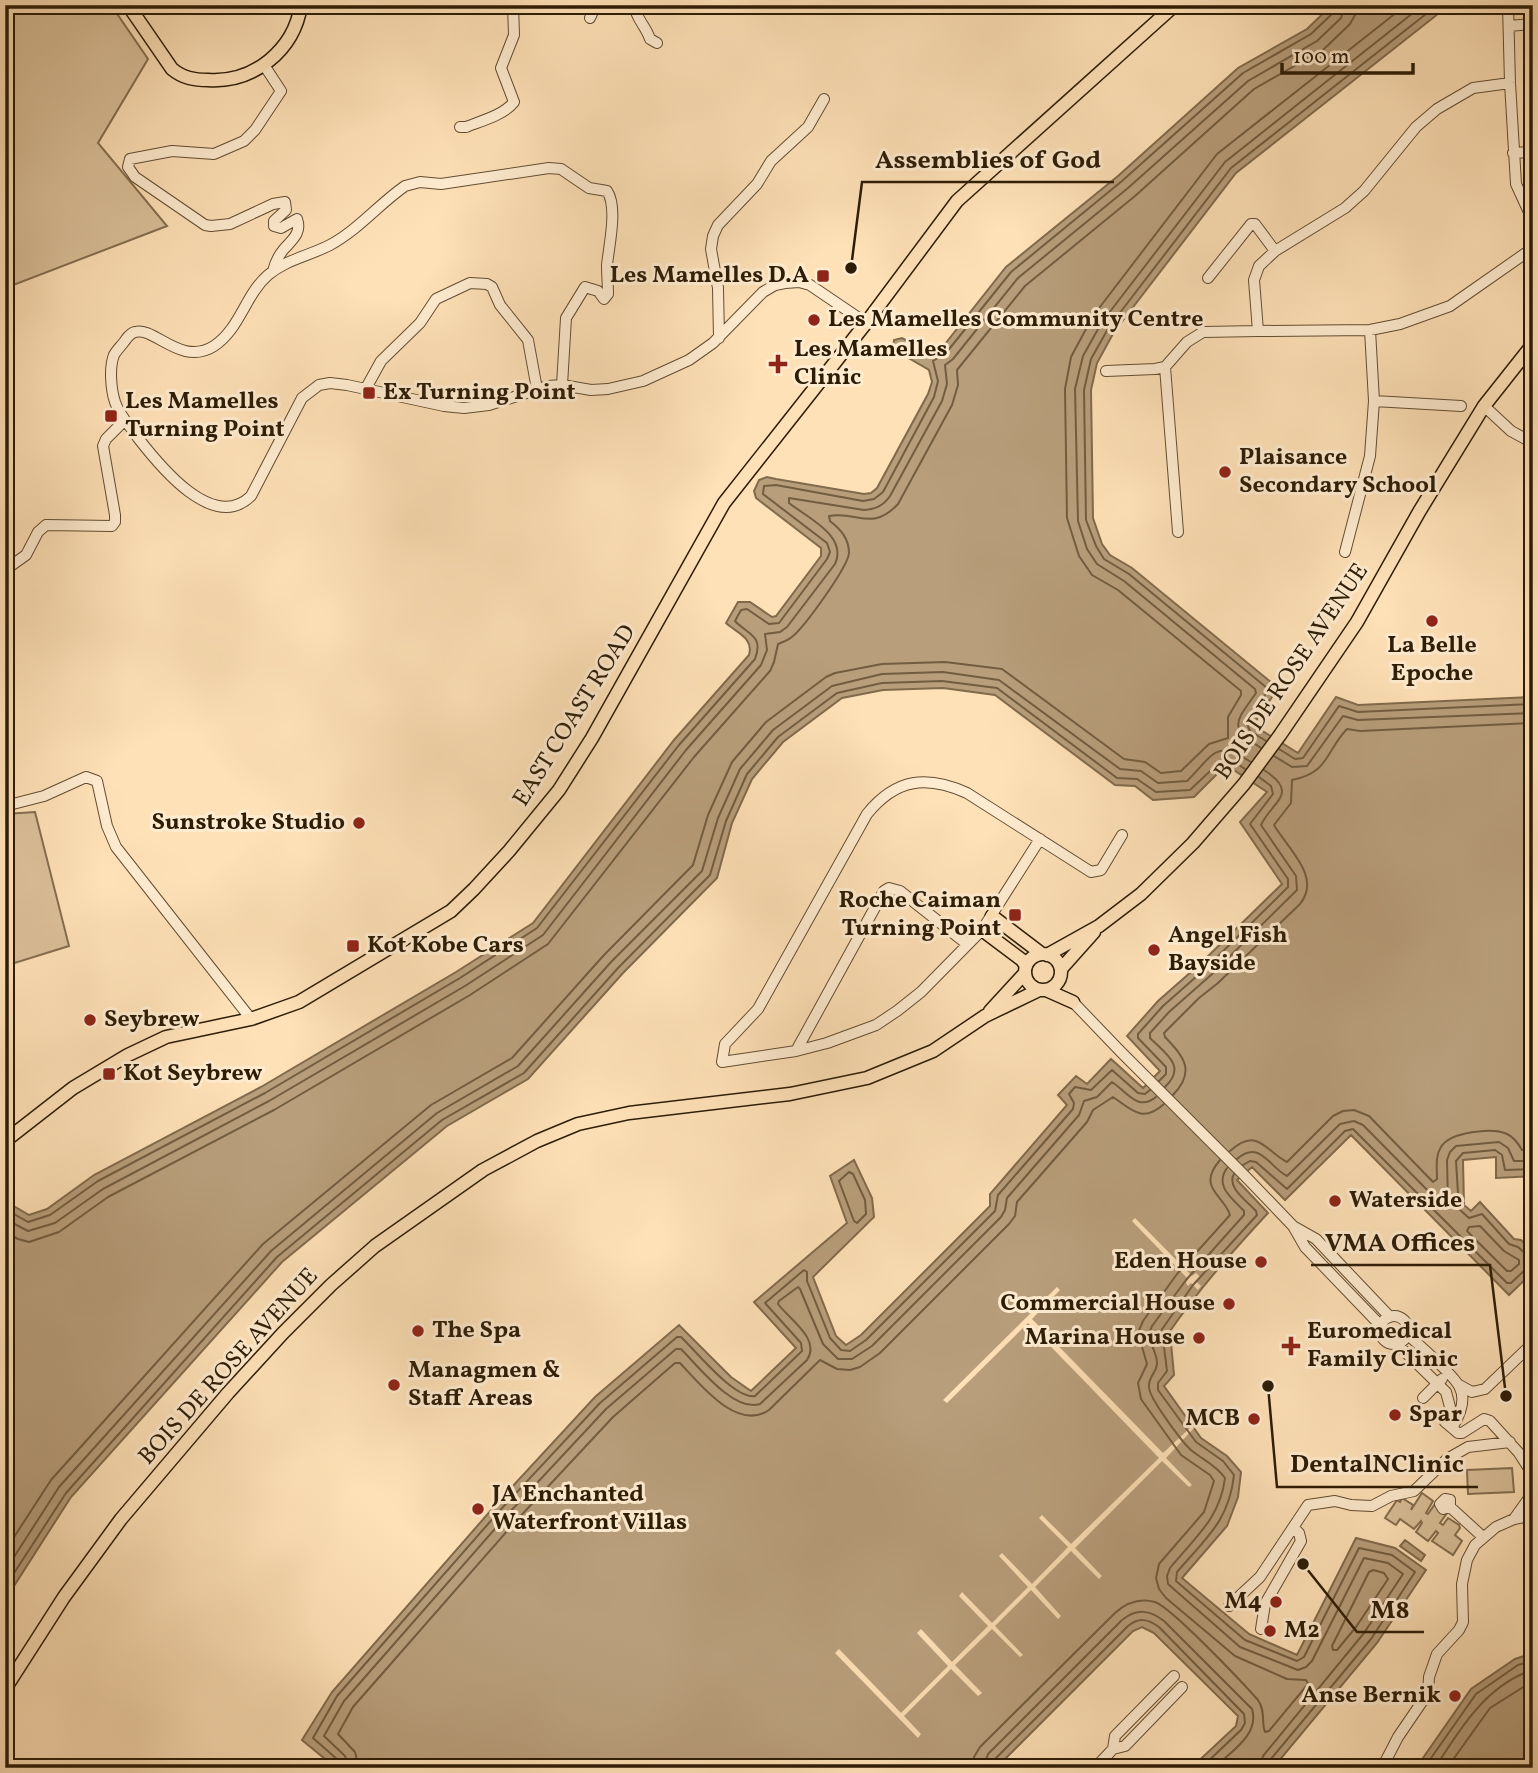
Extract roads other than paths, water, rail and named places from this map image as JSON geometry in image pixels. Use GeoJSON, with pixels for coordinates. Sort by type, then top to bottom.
{"type":"FeatureCollection","features":[{"type":"Feature","properties":{"kind":"main road"},"geometry":{"type":"LineString","coordinates":[[128,5],[172,69],[180,76],[230,81],[244,77],[264,65],[292,36],[301,5]]}},
{"type":"Feature","properties":{"kind":"main road","name":"EAST COAST ROAD"},"geometry":{"type":"LineString","coordinates":[[5,1142],[73,1087],[128,1055],[166,1037],[251,1019],[299,1002],[451,911],[474,889],[559,790],[592,738],[724,503],[866,323],[957,201],[1175,5]]}},
{"type":"Feature","properties":{"kind":"main road","name":"BOIS DE ROSE AVENUE"},"geometry":{"type":"LineString","coordinates":[[1044,954],[1099,926],[1141,894],[1184,852],[1244,784],[1357,622],[1419,512],[1484,406],[1533,344]]}},
{"type":"Feature","properties":{"kind":"main road"},"geometry":{"type":"LineString","coordinates":[[992,916],[1056,960],[1073,1002]]}},
{"type":"Feature","properties":{"kind":"main road","name":"BOIS DE ROSE AVENUE"},"geometry":{"type":"LineString","coordinates":[[1061,973],[1099,926]]}},
{"type":"Feature","properties":{"kind":"main road"},"geometry":{"type":"LineString","coordinates":[[982,930],[1022,960],[1029,984],[1073,1002]]}},
{"type":"Feature","properties":{"kind":"main road"},"geometry":{"type":"LineString","coordinates":[[1026,970],[1032,958],[1044,954]]}},
{"type":"Feature","properties":{"kind":"main road","name":"BOIS DE ROSE AVENUE"},"geometry":{"type":"LineString","coordinates":[[985,1016],[1026,970]]}},
{"type":"Feature","properties":{"kind":"main road"},"geometry":{"type":"LineString","coordinates":[[1042,990],[1054,987],[1061,973]]}},
{"type":"Feature","properties":{"kind":"main road","name":"BOIS DE ROSE AVENUE"},"geometry":{"type":"LineString","coordinates":[[5,1689],[64,1597],[121,1519],[228,1393],[331,1284],[425,1209],[483,1170],[537,1141],[579,1124],[629,1113],[790,1094],[867,1078],[933,1051],[985,1016],[1042,990]]}},
{"type":"Feature","properties":{"kind":"street"},"geometry":{"type":"LineString","coordinates":[[460,127],[466,127],[512,106],[514,102],[502,68],[514,35],[513,5]]}},
{"type":"Feature","properties":{"kind":"street"},"geometry":{"type":"LineString","coordinates":[[590,18],[596,5]]}},
{"type":"Feature","properties":{"kind":"street"},"geometry":{"type":"LineString","coordinates":[[634,5],[636,16],[647,30],[650,39],[657,43]]}},
{"type":"Feature","properties":{"kind":"street"},"geometry":{"type":"LineString","coordinates":[[1508,5],[1516,184],[1533,221]]}},
{"type":"Feature","properties":{"kind":"street"},"geometry":{"type":"LineString","coordinates":[[1508,26],[1533,24]]}},
{"type":"Feature","properties":{"kind":"street"},"geometry":{"type":"LineString","coordinates":[[264,65],[281,91],[256,130],[244,141],[214,154],[172,151],[130,159],[128,167],[135,177],[205,225],[230,224],[273,204],[285,202],[286,210],[274,221],[274,226],[281,228],[297,219],[299,228],[292,243],[277,259],[273,272]]}},
{"type":"Feature","properties":{"kind":"street"},"geometry":{"type":"LineString","coordinates":[[1258,331],[1254,280],[1259,266],[1275,251],[1345,208],[1364,191],[1416,127],[1437,109],[1473,88],[1510,83]]}},
{"type":"Feature","properties":{"kind":"street"},"geometry":{"type":"LineString","coordinates":[[719,338],[718,288],[711,249],[713,236],[718,225],[757,184],[771,161],[808,127],[824,99]]}},
{"type":"Feature","properties":{"kind":"street"},"geometry":{"type":"LineString","coordinates":[[1513,153],[1533,152]]}},
{"type":"Feature","properties":{"kind":"street"},"geometry":{"type":"LineString","coordinates":[[562,385],[566,318],[585,287],[598,291],[604,299],[608,294],[607,270],[612,207],[607,191],[581,184],[561,169],[549,168],[441,184],[420,182],[405,186],[330,244],[280,265],[246,303],[235,326],[224,340],[208,350],[187,352],[140,331],[132,332],[114,355],[111,376],[115,403],[156,462],[183,489],[215,505],[234,507],[243,504],[251,496],[302,398],[319,385],[330,383],[464,408],[489,405],[562,385],[592,390],[643,381],[689,360],[719,338],[763,292],[785,282],[810,285],[866,323]]}},
{"type":"Feature","properties":{"kind":"street"},"geometry":{"type":"LineString","coordinates":[[1208,278],[1247,225],[1255,224],[1275,251]]}},
{"type":"Feature","properties":{"kind":"street"},"geometry":{"type":"LineString","coordinates":[[1106,372],[1165,367],[1187,342],[1203,332],[1370,330],[1400,324],[1450,306],[1533,248]]}},
{"type":"Feature","properties":{"kind":"street"},"geometry":{"type":"LineString","coordinates":[[365,390],[381,361],[420,323],[436,299],[470,283],[492,287],[500,306],[528,340],[537,390]]}},
{"type":"Feature","properties":{"kind":"street"},"geometry":{"type":"LineString","coordinates":[[1345,552],[1370,456],[1374,401],[1370,330]]}},
{"type":"Feature","properties":{"kind":"street"},"geometry":{"type":"LineString","coordinates":[[1165,367],[1178,532]]}},
{"type":"Feature","properties":{"kind":"street"},"geometry":{"type":"LineString","coordinates":[[1374,401],[1461,406]]}},
{"type":"Feature","properties":{"kind":"street"},"geometry":{"type":"LineString","coordinates":[[1484,406],[1511,431],[1533,443]]}},
{"type":"Feature","properties":{"kind":"street"},"geometry":{"type":"LineString","coordinates":[[5,570],[26,555],[38,532],[46,525],[112,526],[115,515],[103,446],[106,439],[125,420]]}},
{"type":"Feature","properties":{"kind":"street"},"geometry":{"type":"LineString","coordinates":[[5,806],[44,796],[86,777],[97,781],[107,826],[116,847],[251,1019]]}},
{"type":"Feature","properties":{"kind":"street"},"geometry":{"type":"LineString","coordinates":[[1040,839],[982,930],[921,992],[876,1025],[796,1051],[722,1062],[725,1044],[758,1009],[867,814],[892,790],[927,781],[946,783],[967,793],[1040,839],[1086,870],[1096,872],[1101,870],[1122,835]]}},
{"type":"Feature","properties":{"kind":"street"},"geometry":{"type":"LineString","coordinates":[[796,1051],[888,888],[900,891],[967,944]]}},
{"type":"Feature","properties":{"kind":"street"},"geometry":{"type":"LineString","coordinates":[[1073,1002],[1293,1226],[1305,1247],[1381,1326],[1382,1338],[1397,1344],[1446,1392],[1462,1401],[1481,1397],[1497,1383],[1519,1356]]}},
{"type":"Feature","properties":{"kind":"street"},"geometry":{"type":"LineString","coordinates":[[1293,1226],[1315,1239],[1390,1317]]}},
{"type":"Feature","properties":{"kind":"street"},"geometry":{"type":"LineString","coordinates":[[1381,1326],[1390,1317],[1400,1317],[1404,1320],[1408,1334],[1459,1385],[1472,1392],[1485,1389],[1533,1343]]}},
{"type":"Feature","properties":{"kind":"street"},"geometry":{"type":"LineString","coordinates":[[1397,1344],[1408,1334]]}},
{"type":"Feature","properties":{"kind":"street"},"geometry":{"type":"LineString","coordinates":[[1423,1398],[1447,1374]]}},
{"type":"Feature","properties":{"kind":"street"},"geometry":{"type":"LineString","coordinates":[[1448,1425],[1459,1417],[1462,1401],[1459,1385]]}},
{"type":"Feature","properties":{"kind":"street"},"geometry":{"type":"LineString","coordinates":[[1446,1392],[1450,1407],[1448,1425]]}},
{"type":"Feature","properties":{"kind":"street"},"geometry":{"type":"LineString","coordinates":[[1448,1425],[1458,1433],[1465,1433],[1484,1419],[1490,1420],[1510,1442],[1533,1478],[1529,1498],[1514,1518]]}},
{"type":"Feature","properties":{"kind":"street"},"geometry":{"type":"LineString","coordinates":[[1229,1606],[1260,1577],[1308,1506],[1335,1501],[1372,1506],[1391,1496],[1414,1491],[1447,1459],[1468,1447],[1510,1442]]}},
{"type":"Feature","properties":{"kind":"street"},"geometry":{"type":"LineString","coordinates":[[1450,1507],[1483,1537]]}},
{"type":"Feature","properties":{"kind":"street"},"geometry":{"type":"LineString","coordinates":[[1382,1768],[1398,1737],[1428,1693],[1429,1677],[1437,1654],[1463,1622],[1462,1584],[1467,1560],[1475,1545],[1496,1527],[1514,1518],[1531,1513],[1533,1527]]}},
{"type":"Feature","properties":{"kind":"street"},"geometry":{"type":"LineString","coordinates":[[1261,1629],[1265,1604],[1301,1541],[1299,1532],[1294,1528]]}},
{"type":"Feature","properties":{"kind":"street"},"geometry":{"type":"LineString","coordinates":[[1113,1749],[1115,1736],[1174,1676]]}},
{"type":"Feature","properties":{"kind":"street"},"geometry":{"type":"LineString","coordinates":[[1095,1768],[1113,1749],[1125,1746],[1182,1687]]}},
{"type":"Feature","properties":{"kind":"water"},"geometry":{"type":"Polygon","coordinates":[[[1332,5],[1441,5],[1438,14],[1236,173],[1114,332],[1097,363],[1091,390],[1093,518],[1102,544],[1110,555],[1132,568],[1278,688],[1253,725],[1298,753],[1336,697],[1358,705],[1533,697],[1533,1176],[1496,1178],[1496,1157],[1463,1160],[1464,1205],[1471,1211],[1480,1202],[1514,1239],[1521,1240],[1533,1251],[1533,1272],[1509,1295],[1351,1135],[1285,1200],[1252,1167],[1237,1180],[1268,1213],[1164,1336],[1171,1343],[1174,1375],[1164,1386],[1201,1438],[1227,1456],[1241,1472],[1238,1497],[1227,1526],[1182,1578],[1249,1634],[1297,1655],[1356,1538],[1395,1548],[1426,1570],[1377,1643],[1273,1768],[1191,1768],[1236,1726],[1238,1716],[1154,1633],[1142,1627],[1133,1631],[996,1768],[336,1768],[302,1740],[332,1692],[500,1500],[595,1397],[679,1325],[731,1377],[751,1391],[796,1348],[754,1302],[847,1223],[830,1176],[854,1160],[872,1198],[874,1217],[813,1277],[836,1336],[846,1345],[861,1335],[990,1206],[990,1194],[1067,1105],[1058,1095],[1076,1076],[1087,1084],[1111,1059],[1143,1088],[1160,1071],[1127,1036],[1158,1001],[1282,884],[1240,822],[1267,792],[1226,765],[1194,797],[1153,800],[1135,786],[1115,785],[995,695],[943,688],[883,690],[842,698],[783,742],[752,779],[732,823],[717,878],[623,973],[528,1079],[447,1126],[282,1262],[71,1497],[5,1600],[5,1201],[29,1215],[47,1209],[94,1175],[261,1087],[456,972],[533,923],[674,740],[749,655],[747,640],[726,623],[738,602],[750,602],[772,617],[776,616],[821,556],[821,548],[756,498],[754,491],[759,480],[767,477],[871,493],[877,488],[932,382],[929,370],[893,349],[894,340],[902,338],[930,353],[941,349],[1006,267],[1118,176],[1238,68],[1307,29],[1332,5]]]}},
{"type":"Feature","properties":{"kind":"water"},"geometry":{"type":"Polygon","coordinates":[[[1405,1540],[1425,1555],[1421,1561],[1400,1546],[1405,1540]]]}},
{"type":"Feature","properties":{"kind":"water"},"geometry":{"type":"Polygon","coordinates":[[[1533,1653],[1533,1768],[1416,1768],[1471,1689],[1515,1659],[1533,1653]]]}},
{"type":"Feature","properties":{"kind":"place","name":"Assemblies of God"},"geometry":{"type":"Point","coordinates":[851,268]}},
{"type":"Feature","properties":{"kind":"place","name":"Les Mamelles D.A"},"geometry":{"type":"Point","coordinates":[823,276]}},
{"type":"Feature","properties":{"kind":"place","name":"Les Mamelles Community Centre"},"geometry":{"type":"Point","coordinates":[814,320]}},
{"type":"Feature","properties":{"kind":"place","name":"Les Mamelles Clinic"},"geometry":{"type":"Point","coordinates":[778,364]}},
{"type":"Feature","properties":{"kind":"place","name":"Ex Turning Point"},"geometry":{"type":"Point","coordinates":[369,393]}},
{"type":"Feature","properties":{"kind":"place","name":"Les Mamelles Turning Point"},"geometry":{"type":"Point","coordinates":[111,416]}},
{"type":"Feature","properties":{"kind":"place","name":"Plaisance Secondary School"},"geometry":{"type":"Point","coordinates":[1225,472]}},
{"type":"Feature","properties":{"kind":"place","name":"La Belle Epoche"},"geometry":{"type":"Point","coordinates":[1432,621]}},
{"type":"Feature","properties":{"kind":"place","name":"Sunstroke Studio"},"geometry":{"type":"Point","coordinates":[359,823]}},
{"type":"Feature","properties":{"kind":"place","name":"Roche Caiman Turning Point"},"geometry":{"type":"Point","coordinates":[1015,915]}},
{"type":"Feature","properties":{"kind":"place","name":"Kot Kobe Cars"},"geometry":{"type":"Point","coordinates":[353,946]}},
{"type":"Feature","properties":{"kind":"place","name":"Angel Fish Bayside"},"geometry":{"type":"Point","coordinates":[1154,950]}},
{"type":"Feature","properties":{"kind":"place","name":"Seybrew"},"geometry":{"type":"Point","coordinates":[90,1020]}},
{"type":"Feature","properties":{"kind":"place","name":"Kot Seybrew"},"geometry":{"type":"Point","coordinates":[109,1074]}},
{"type":"Feature","properties":{"kind":"place","name":"Waterside"},"geometry":{"type":"Point","coordinates":[1335,1201]}},
{"type":"Feature","properties":{"kind":"place","name":"Eden House"},"geometry":{"type":"Point","coordinates":[1261,1262]}},
{"type":"Feature","properties":{"kind":"place","name":"Commercial House"},"geometry":{"type":"Point","coordinates":[1229,1304]}},
{"type":"Feature","properties":{"kind":"place","name":"The Spa"},"geometry":{"type":"Point","coordinates":[418,1331]}},
{"type":"Feature","properties":{"kind":"place","name":"Marina House"},"geometry":{"type":"Point","coordinates":[1199,1338]}},
{"type":"Feature","properties":{"kind":"place","name":"Euromedical Family Clinic"},"geometry":{"type":"Point","coordinates":[1291,1346]}},
{"type":"Feature","properties":{"kind":"place","name":"Managmen & Staff Areas"},"geometry":{"type":"Point","coordinates":[394,1385]}},
{"type":"Feature","properties":{"kind":"place","name":"DentalNClinic"},"geometry":{"type":"Point","coordinates":[1268,1386]}},
{"type":"Feature","properties":{"kind":"place","name":"VMA Offices"},"geometry":{"type":"Point","coordinates":[1506,1396]}},
{"type":"Feature","properties":{"kind":"place","name":"Spar"},"geometry":{"type":"Point","coordinates":[1395,1415]}},
{"type":"Feature","properties":{"kind":"place","name":"MCB"},"geometry":{"type":"Point","coordinates":[1254,1419]}},
{"type":"Feature","properties":{"kind":"place","name":"JA Enchanted Waterfront Villas"},"geometry":{"type":"Point","coordinates":[478,1509]}},
{"type":"Feature","properties":{"kind":"place","name":"M8"},"geometry":{"type":"Point","coordinates":[1303,1564]}},
{"type":"Feature","properties":{"kind":"place","name":"M4"},"geometry":{"type":"Point","coordinates":[1276,1602]}},
{"type":"Feature","properties":{"kind":"place","name":"M2"},"geometry":{"type":"Point","coordinates":[1270,1631]}},
{"type":"Feature","properties":{"kind":"place","name":"Anse Bernik"},"geometry":{"type":"Point","coordinates":[1455,1696]}}]}
